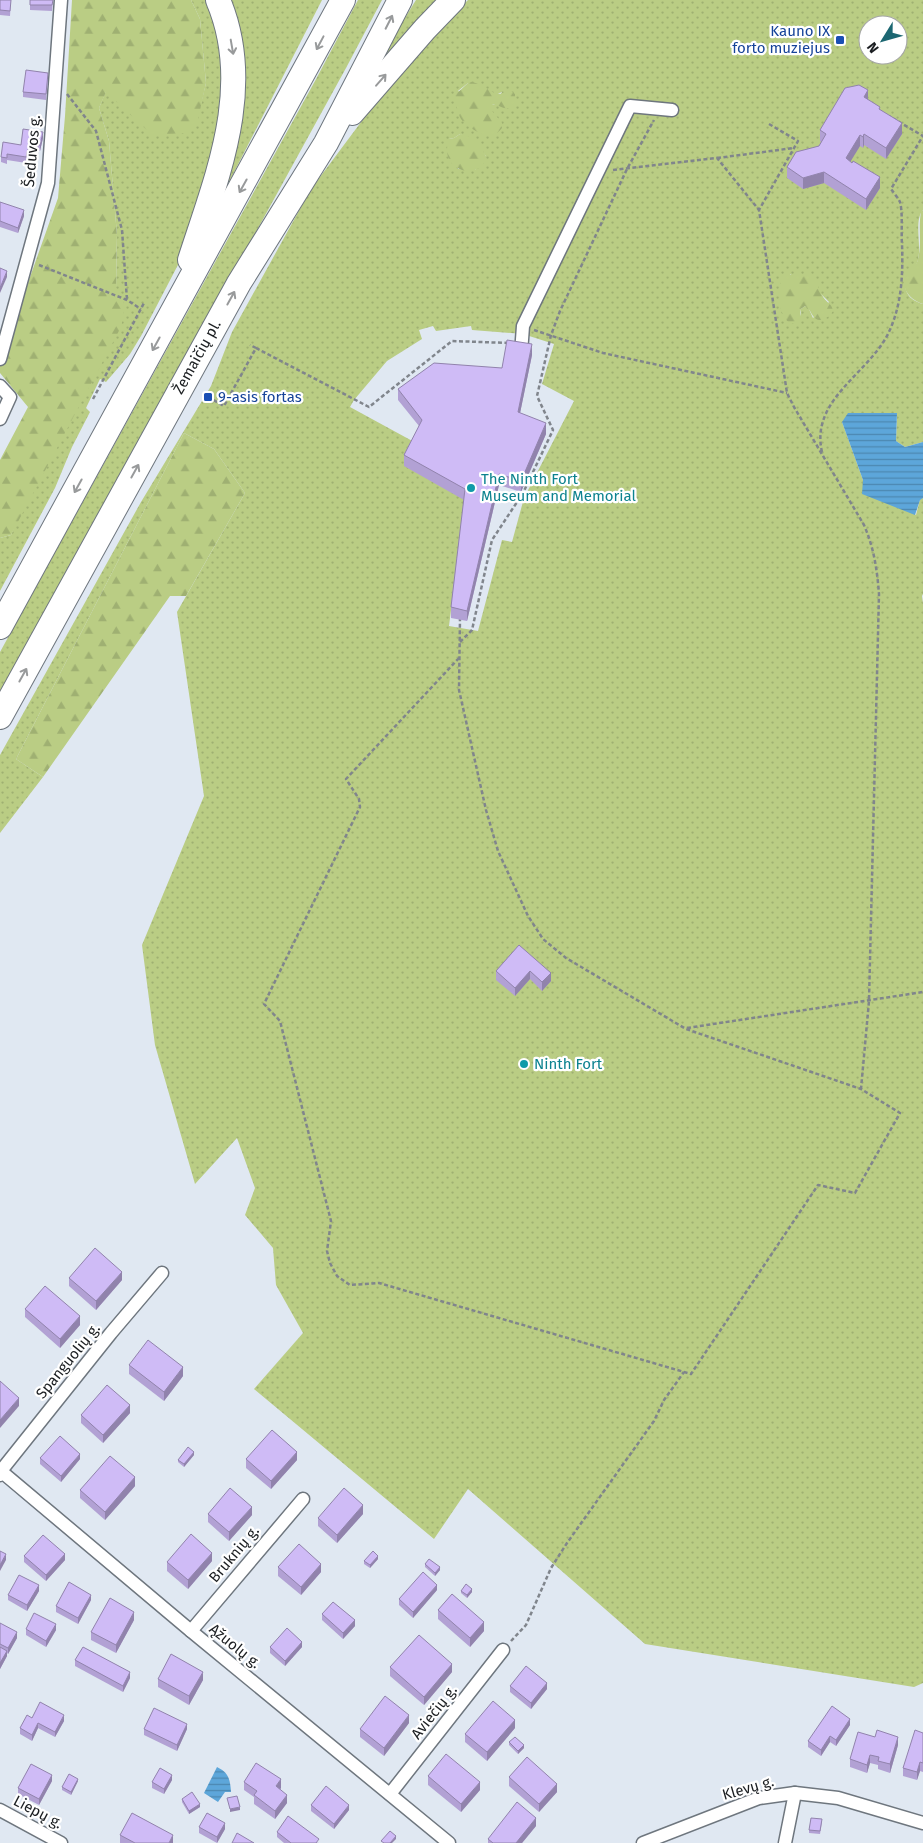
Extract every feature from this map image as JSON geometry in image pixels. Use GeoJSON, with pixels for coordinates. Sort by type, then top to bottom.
{"type":"FeatureCollection","features":[{"type":"Feature","properties":{"kind":"highway"},"geometry":{"type":"LineString","coordinates":[[171,316],[220,169],[230,118],[235,79],[233,56],[229,34],[218,0]]}},
{"type":"Feature","properties":{"kind":"highway"},"geometry":{"type":"LineString","coordinates":[[0,628],[343,0]]}},
{"type":"Feature","properties":{"kind":"highway","name":"Žemaičių pl."},"geometry":{"type":"LineString","coordinates":[[0,718],[239,283],[326,143],[400,0]]}},
{"type":"Feature","properties":{"kind":"highway"},"geometry":{"type":"LineString","coordinates":[[326,143],[425,29],[453,0]]}},
{"type":"Feature","properties":{"kind":"street","name":"Šeduvos g."},"geometry":{"type":"LineString","coordinates":[[0,359],[48,183],[61,0]]}},
{"type":"Feature","properties":{"kind":"street"},"geometry":{"type":"LineString","coordinates":[[521,349],[523,326],[630,106],[672,110]]}},
{"type":"Feature","properties":{"kind":"street"},"geometry":{"type":"LineString","coordinates":[[0,386],[10,397],[0,419]]}},
{"type":"Feature","properties":{"kind":"street","name":"Spanguolių g."},"geometry":{"type":"LineString","coordinates":[[1,1473],[111,1333],[162,1273]]}},
{"type":"Feature","properties":{"kind":"street","name":"Ąžuolų g."},"geometry":{"type":"LineString","coordinates":[[1,1473],[450,1843]]}},
{"type":"Feature","properties":{"kind":"street","name":"Bruknių g."},"geometry":{"type":"LineString","coordinates":[[191,1631],[303,1498]]}},
{"type":"Feature","properties":{"kind":"street","name":"Aviečių g."},"geometry":{"type":"LineString","coordinates":[[390,1794],[503,1650]]}},
{"type":"Feature","properties":{"kind":"street"},"geometry":{"type":"LineString","coordinates":[[785,1843],[795,1793]]}},
{"type":"Feature","properties":{"kind":"street","name":"Klevų g."},"geometry":{"type":"LineString","coordinates":[[643,1843],[759,1798],[795,1793],[838,1798],[923,1823]]}},
{"type":"Feature","properties":{"kind":"street","name":"Liepų g."},"geometry":{"type":"LineString","coordinates":[[0,1810],[61,1843]]}},
{"type":"Feature","properties":{"kind":"path"},"geometry":{"type":"LineString","coordinates":[[54,84],[68,94],[96,131],[122,230],[127,300]]}},
{"type":"Feature","properties":{"kind":"path"},"geometry":{"type":"LineString","coordinates":[[460,643],[472,630],[492,540],[523,493],[553,430],[537,396],[551,335],[560,311],[627,169],[655,120],[672,110]]}},
{"type":"Feature","properties":{"kind":"path"},"geometry":{"type":"LineString","coordinates":[[823,456],[820,436],[828,409],[842,390],[860,372],[888,334],[901,295],[903,269],[900,202],[891,189],[923,136],[889,116]]}},
{"type":"Feature","properties":{"kind":"path"},"geometry":{"type":"LineString","coordinates":[[759,210],[798,140],[769,124]]}},
{"type":"Feature","properties":{"kind":"path"},"geometry":{"type":"LineString","coordinates":[[598,172],[794,148]]}},
{"type":"Feature","properties":{"kind":"path"},"geometry":{"type":"LineString","coordinates":[[717,158],[759,210],[787,393],[868,534],[876,562],[878,586],[869,1001],[861,1090]]}},
{"type":"Feature","properties":{"kind":"path"},"geometry":{"type":"LineString","coordinates":[[26,260],[127,300],[141,309]]}},
{"type":"Feature","properties":{"kind":"path"},"geometry":{"type":"LineString","coordinates":[[93,399],[144,303]]}},
{"type":"Feature","properties":{"kind":"path"},"geometry":{"type":"LineString","coordinates":[[551,335],[603,353],[787,393]]}},
{"type":"Feature","properties":{"kind":"path"},"geometry":{"type":"LineString","coordinates":[[250,345],[369,407],[452,341],[521,349]]}},
{"type":"Feature","properties":{"kind":"path"},"geometry":{"type":"LineString","coordinates":[[208,397],[224,406],[256,348]]}},
{"type":"Feature","properties":{"kind":"path"},"geometry":{"type":"LineString","coordinates":[[459,658],[346,779],[359,799],[360,807],[264,1004],[280,1022],[285,1040],[331,1221],[328,1251],[330,1263],[337,1276],[350,1285],[379,1282],[690,1374],[818,1185],[855,1193],[900,1113],[861,1090],[686,1029],[566,958],[543,940],[535,929],[498,852],[486,810],[459,690],[460,619],[462,610]]}},
{"type":"Feature","properties":{"kind":"path"},"geometry":{"type":"LineString","coordinates":[[686,1029],[923,992]]}},
{"type":"Feature","properties":{"kind":"path"},"geometry":{"type":"LineString","coordinates":[[503,1650],[526,1625],[551,1568],[654,1421],[664,1400],[685,1372]]}},
{"type":"Feature","properties":{"kind":"green space"},"geometry":{"type":"Polygon","coordinates":[[[72,0],[191,0],[200,19],[206,83],[197,124],[187,133],[152,135],[106,92],[99,108],[109,141],[117,235],[116,288],[124,301],[121,327],[11,535],[0,538],[0,460],[28,407],[0,373],[0,362],[58,198],[72,0]]]}},
{"type":"Feature","properties":{"kind":"green space"},"geometry":{"type":"Polygon","coordinates":[[[191,0],[211,0],[219,18],[226,111],[180,261],[130,354],[106,382],[100,379],[86,408],[90,412],[72,447],[55,488],[0,591],[0,538],[11,535],[116,288],[117,235],[109,141],[99,108],[106,91],[196,124],[206,83],[200,19],[191,0]]]}},
{"type":"Feature","properties":{"kind":"green space"},"geometry":{"type":"Polygon","coordinates":[[[224,0],[322,0],[227,186],[221,183],[224,0]]]}},
{"type":"Feature","properties":{"kind":"green space"},"geometry":{"type":"Polygon","coordinates":[[[358,0],[382,0],[0,698],[0,652],[358,0]]]}},
{"type":"Feature","properties":{"kind":"green space"},"geometry":{"type":"Polygon","coordinates":[[[416,0],[439,0],[381,62],[385,50],[416,0]]]}},
{"type":"Feature","properties":{"kind":"green space"},"geometry":{"type":"Polygon","coordinates":[[[468,0],[923,0],[923,210],[920,215],[918,228],[919,257],[906,278],[905,286],[910,297],[923,304],[923,442],[905,447],[896,441],[897,413],[842,422],[863,480],[916,515],[920,499],[923,498],[923,1683],[914,1687],[645,1644],[468,1489],[434,1539],[254,1389],[303,1333],[276,1285],[273,1248],[245,1215],[255,1188],[237,1138],[195,1184],[155,1045],[142,945],[204,796],[177,612],[245,493],[214,449],[184,433],[16,759],[43,777],[0,833],[0,755],[141,502],[211,386],[232,332],[311,189],[391,82],[468,0]],[[468,83],[458,91],[492,111],[492,105],[495,104],[502,92],[494,94],[468,83]],[[460,134],[449,139],[458,169],[475,170],[486,156],[471,139],[460,134]],[[790,274],[801,316],[801,309],[805,306],[808,307],[813,318],[829,302],[802,275],[793,276],[790,274]],[[433,326],[419,330],[422,339],[387,361],[350,407],[416,443],[465,500],[449,626],[478,631],[502,540],[512,542],[524,498],[574,401],[542,384],[554,344],[523,334],[472,330],[471,326],[436,331],[433,326]]]}},
{"type":"Feature","properties":{"kind":"green space"},"geometry":{"type":"Polygon","coordinates":[[[471,82],[479,84],[497,94],[510,91],[515,94],[515,105],[510,108],[492,105],[492,111],[502,123],[502,128],[492,136],[484,135],[471,128],[461,119],[455,95],[471,82]]]}},
{"type":"Feature","properties":{"kind":"green space"},"geometry":{"type":"Polygon","coordinates":[[[460,134],[472,139],[486,156],[483,164],[478,169],[462,170],[449,160],[447,151],[449,139],[460,134]]]}},
{"type":"Feature","properties":{"kind":"green space"},"geometry":{"type":"Polygon","coordinates":[[[923,210],[923,304],[911,297],[904,285],[907,275],[918,259],[920,218],[923,210]]]}},
{"type":"Feature","properties":{"kind":"green space"},"geometry":{"type":"Polygon","coordinates":[[[783,275],[807,275],[813,278],[833,311],[826,318],[818,320],[815,319],[805,306],[801,309],[797,322],[791,324],[786,320],[781,308],[779,294],[783,275]]]}},
{"type":"Feature","properties":{"kind":"green space"},"geometry":{"type":"Polygon","coordinates":[[[184,433],[214,449],[245,493],[186,596],[170,596],[43,777],[16,759],[184,433]]]}},
{"type":"Feature","properties":{"kind":"water"},"geometry":{"type":"Polygon","coordinates":[[[848,413],[897,413],[896,441],[905,447],[923,442],[923,498],[920,500],[915,515],[862,494],[863,480],[842,422],[848,413]]]}},
{"type":"Feature","properties":{"kind":"water"},"geometry":{"type":"Polygon","coordinates":[[[217,1767],[228,1777],[231,1792],[225,1792],[218,1802],[204,1793],[217,1767]]]}},
{"type":"Feature","properties":{"kind":"building"},"geometry":{"type":"Polygon","coordinates":[[[0,0],[11,0],[10,11],[0,10],[0,0]]]}},
{"type":"Feature","properties":{"kind":"building"},"geometry":{"type":"Polygon","coordinates":[[[30,0],[53,0],[52,5],[30,5],[30,0]]]}},
{"type":"Feature","properties":{"kind":"building"},"geometry":{"type":"Polygon","coordinates":[[[26,70],[48,73],[46,94],[23,92],[26,70]]]}},
{"type":"Feature","properties":{"kind":"building"},"geometry":{"type":"Polygon","coordinates":[[[859,85],[868,90],[864,97],[902,123],[886,148],[864,134],[863,137],[860,135],[846,158],[880,177],[866,199],[824,172],[803,178],[787,167],[796,152],[819,146],[826,134],[820,130],[845,88],[859,85]]]}},
{"type":"Feature","properties":{"kind":"building"},"geometry":{"type":"Polygon","coordinates":[[[23,129],[43,132],[40,145],[37,145],[36,151],[28,149],[26,157],[7,154],[7,158],[1,157],[3,142],[21,145],[23,129]]]}},
{"type":"Feature","properties":{"kind":"building"},"geometry":{"type":"Polygon","coordinates":[[[0,202],[24,210],[18,228],[0,221],[0,202]]]}},
{"type":"Feature","properties":{"kind":"building"},"geometry":{"type":"Polygon","coordinates":[[[0,268],[7,271],[0,288],[0,268]]]}},
{"type":"Feature","properties":{"kind":"building","name":"The Ninth Fort Museum and Memorial"},"geometry":{"type":"Polygon","coordinates":[[[507,340],[532,344],[518,412],[546,423],[521,481],[499,474],[467,611],[451,607],[465,489],[404,455],[422,420],[398,389],[434,363],[502,368],[507,340]]]}},
{"type":"Feature","properties":{"kind":"building"},"geometry":{"type":"Polygon","coordinates":[[[519,945],[551,973],[542,982],[530,971],[515,988],[496,971],[519,945]]]}},
{"type":"Feature","properties":{"kind":"building"},"geometry":{"type":"Polygon","coordinates":[[[95,1248],[122,1272],[96,1301],[69,1278],[95,1248]]]}},
{"type":"Feature","properties":{"kind":"building"},"geometry":{"type":"Polygon","coordinates":[[[45,1286],[80,1316],[60,1339],[25,1309],[45,1286]]]}},
{"type":"Feature","properties":{"kind":"building"},"geometry":{"type":"Polygon","coordinates":[[[148,1340],[183,1367],[164,1392],[129,1365],[148,1340]]]}},
{"type":"Feature","properties":{"kind":"building"},"geometry":{"type":"Polygon","coordinates":[[[0,1381],[19,1398],[0,1420],[0,1381]]]}},
{"type":"Feature","properties":{"kind":"building"},"geometry":{"type":"Polygon","coordinates":[[[107,1385],[130,1405],[103,1435],[81,1415],[107,1385]]]}},
{"type":"Feature","properties":{"kind":"building"},"geometry":{"type":"Polygon","coordinates":[[[272,1430],[297,1452],[271,1481],[246,1459],[272,1430]]]}},
{"type":"Feature","properties":{"kind":"building"},"geometry":{"type":"Polygon","coordinates":[[[60,1436],[80,1454],[61,1476],[40,1458],[60,1436]]]}},
{"type":"Feature","properties":{"kind":"building"},"geometry":{"type":"Polygon","coordinates":[[[188,1447],[194,1452],[184,1464],[178,1460],[188,1447]]]}},
{"type":"Feature","properties":{"kind":"building"},"geometry":{"type":"Polygon","coordinates":[[[110,1456],[135,1477],[105,1512],[80,1490],[110,1456]]]}},
{"type":"Feature","properties":{"kind":"building"},"geometry":{"type":"Polygon","coordinates":[[[230,1488],[252,1507],[229,1532],[208,1514],[230,1488]]]}},
{"type":"Feature","properties":{"kind":"building"},"geometry":{"type":"Polygon","coordinates":[[[344,1488],[363,1505],[337,1535],[318,1518],[344,1488]]]}},
{"type":"Feature","properties":{"kind":"building"},"geometry":{"type":"Polygon","coordinates":[[[191,1534],[212,1553],[188,1580],[167,1562],[191,1534]]]}},
{"type":"Feature","properties":{"kind":"building"},"geometry":{"type":"Polygon","coordinates":[[[43,1535],[65,1554],[46,1575],[24,1556],[43,1535]]]}},
{"type":"Feature","properties":{"kind":"building"},"geometry":{"type":"Polygon","coordinates":[[[299,1544],[321,1564],[301,1587],[278,1567],[299,1544]]]}},
{"type":"Feature","properties":{"kind":"building"},"geometry":{"type":"Polygon","coordinates":[[[0,1551],[6,1554],[0,1565],[0,1551]]]}},
{"type":"Feature","properties":{"kind":"building"},"geometry":{"type":"Polygon","coordinates":[[[373,1551],[378,1556],[370,1565],[364,1561],[373,1551]]]}},
{"type":"Feature","properties":{"kind":"building"},"geometry":{"type":"Polygon","coordinates":[[[429,1559],[440,1567],[435,1573],[425,1564],[429,1559]]]}},
{"type":"Feature","properties":{"kind":"building"},"geometry":{"type":"Polygon","coordinates":[[[423,1572],[437,1585],[413,1612],[399,1599],[423,1572]]]}},
{"type":"Feature","properties":{"kind":"building"},"geometry":{"type":"Polygon","coordinates":[[[19,1575],[39,1585],[27,1605],[8,1595],[19,1575]]]}},
{"type":"Feature","properties":{"kind":"building"},"geometry":{"type":"Polygon","coordinates":[[[69,1582],[91,1595],[78,1618],[56,1606],[69,1582]]]}},
{"type":"Feature","properties":{"kind":"building"},"geometry":{"type":"Polygon","coordinates":[[[466,1584],[472,1589],[467,1595],[461,1591],[466,1584]]]}},
{"type":"Feature","properties":{"kind":"building"},"geometry":{"type":"Polygon","coordinates":[[[452,1594],[484,1622],[470,1638],[438,1610],[452,1594]]]}},
{"type":"Feature","properties":{"kind":"building"},"geometry":{"type":"Polygon","coordinates":[[[110,1598],[134,1612],[116,1645],[91,1632],[110,1598]]]}},
{"type":"Feature","properties":{"kind":"building"},"geometry":{"type":"Polygon","coordinates":[[[333,1602],[355,1620],[343,1633],[322,1614],[333,1602]]]}},
{"type":"Feature","properties":{"kind":"building"},"geometry":{"type":"Polygon","coordinates":[[[34,1613],[56,1624],[46,1641],[26,1629],[34,1613]]]}},
{"type":"Feature","properties":{"kind":"building"},"geometry":{"type":"Polygon","coordinates":[[[0,1623],[17,1632],[8,1648],[0,1644],[0,1623]]]}},
{"type":"Feature","properties":{"kind":"building"},"geometry":{"type":"Polygon","coordinates":[[[287,1628],[302,1642],[285,1661],[270,1647],[287,1628]]]}},
{"type":"Feature","properties":{"kind":"building"},"geometry":{"type":"Polygon","coordinates":[[[419,1635],[452,1664],[424,1697],[390,1667],[419,1635]]]}},
{"type":"Feature","properties":{"kind":"building"},"geometry":{"type":"Polygon","coordinates":[[[0,1647],[7,1651],[0,1663],[0,1647]]]}},
{"type":"Feature","properties":{"kind":"building"},"geometry":{"type":"Polygon","coordinates":[[[83,1647],[130,1672],[123,1686],[75,1660],[83,1647]]]}},
{"type":"Feature","properties":{"kind":"building"},"geometry":{"type":"Polygon","coordinates":[[[171,1654],[203,1672],[189,1696],[158,1679],[171,1654]]]}},
{"type":"Feature","properties":{"kind":"building"},"geometry":{"type":"Polygon","coordinates":[[[526,1666],[547,1683],[531,1703],[510,1686],[526,1666]]]}},
{"type":"Feature","properties":{"kind":"building"},"geometry":{"type":"Polygon","coordinates":[[[385,1696],[409,1715],[384,1748],[360,1729],[385,1696]]]}},
{"type":"Feature","properties":{"kind":"building"},"geometry":{"type":"Polygon","coordinates":[[[493,1701],[515,1720],[487,1752],[465,1734],[493,1701]]]}},
{"type":"Feature","properties":{"kind":"building"},"geometry":{"type":"Polygon","coordinates":[[[40,1702],[64,1715],[55,1732],[38,1723],[32,1735],[20,1728],[27,1715],[32,1718],[40,1702]]]}},
{"type":"Feature","properties":{"kind":"building"},"geometry":{"type":"Polygon","coordinates":[[[832,1706],[850,1719],[836,1740],[830,1736],[821,1750],[808,1741],[832,1706]]]}},
{"type":"Feature","properties":{"kind":"building"},"geometry":{"type":"Polygon","coordinates":[[[154,1708],[187,1724],[177,1745],[144,1729],[154,1708]]]}},
{"type":"Feature","properties":{"kind":"building"},"geometry":{"type":"Polygon","coordinates":[[[877,1730],[898,1737],[890,1764],[878,1761],[879,1757],[870,1755],[867,1765],[850,1759],[858,1732],[875,1737],[877,1730]]]}},
{"type":"Feature","properties":{"kind":"building"},"geometry":{"type":"Polygon","coordinates":[[[915,1730],[923,1733],[923,1763],[920,1762],[917,1772],[903,1768],[915,1730]]]}},
{"type":"Feature","properties":{"kind":"building"},"geometry":{"type":"Polygon","coordinates":[[[515,1737],[524,1745],[518,1751],[509,1742],[515,1737]]]}},
{"type":"Feature","properties":{"kind":"building"},"geometry":{"type":"Polygon","coordinates":[[[446,1754],[480,1782],[461,1804],[428,1776],[446,1754]]]}},
{"type":"Feature","properties":{"kind":"building"},"geometry":{"type":"Polygon","coordinates":[[[527,1757],[557,1784],[539,1804],[509,1777],[527,1757]]]}},
{"type":"Feature","properties":{"kind":"building"},"geometry":{"type":"Polygon","coordinates":[[[256,1763],[281,1779],[276,1786],[287,1795],[275,1811],[254,1795],[257,1791],[244,1782],[256,1763]]]}},
{"type":"Feature","properties":{"kind":"building"},"geometry":{"type":"Polygon","coordinates":[[[31,1764],[52,1775],[39,1799],[18,1788],[31,1764]]]}},
{"type":"Feature","properties":{"kind":"building"},"geometry":{"type":"Polygon","coordinates":[[[160,1768],[172,1775],[164,1789],[152,1782],[160,1768]]]}},
{"type":"Feature","properties":{"kind":"building"},"geometry":{"type":"Polygon","coordinates":[[[69,1774],[78,1779],[71,1792],[62,1787],[69,1774]]]}},
{"type":"Feature","properties":{"kind":"building"},"geometry":{"type":"Polygon","coordinates":[[[326,1786],[349,1805],[334,1824],[311,1805],[326,1786]]]}},
{"type":"Feature","properties":{"kind":"building"},"geometry":{"type":"Polygon","coordinates":[[[192,1792],[200,1804],[189,1811],[182,1799],[192,1792]]]}},
{"type":"Feature","properties":{"kind":"building"},"geometry":{"type":"Polygon","coordinates":[[[237,1796],[240,1807],[230,1809],[227,1798],[237,1796]]]}},
{"type":"Feature","properties":{"kind":"building"},"geometry":{"type":"Polygon","coordinates":[[[517,1802],[536,1818],[516,1843],[493,1843],[488,1839],[517,1802]]]}},
{"type":"Feature","properties":{"kind":"building"},"geometry":{"type":"Polygon","coordinates":[[[132,1813],[173,1835],[169,1843],[135,1843],[120,1835],[132,1813]]]}},
{"type":"Feature","properties":{"kind":"building"},"geometry":{"type":"Polygon","coordinates":[[[207,1813],[225,1823],[217,1837],[199,1827],[207,1813]]]}},
{"type":"Feature","properties":{"kind":"building"},"geometry":{"type":"Polygon","coordinates":[[[288,1816],[319,1839],[316,1843],[291,1843],[277,1832],[288,1816]]]}},
{"type":"Feature","properties":{"kind":"building"},"geometry":{"type":"Polygon","coordinates":[[[811,1818],[822,1819],[820,1831],[809,1830],[811,1818]]]}},
{"type":"Feature","properties":{"kind":"building"},"geometry":{"type":"Polygon","coordinates":[[[390,1831],[396,1836],[390,1843],[381,1841],[390,1831]]]}},
{"type":"Feature","properties":{"kind":"building"},"geometry":{"type":"Polygon","coordinates":[[[237,1833],[254,1843],[232,1843],[237,1833]]]}},
{"type":"Feature","properties":{"kind":"place","name":"Kauno IX forto muziejus"},"geometry":{"type":"Point","coordinates":[840,40]}},
{"type":"Feature","properties":{"kind":"place","name":"9-asis fortas"},"geometry":{"type":"Point","coordinates":[208,397]}},
{"type":"Feature","properties":{"kind":"place","name":"The Ninth Fort Museum and Memorial"},"geometry":{"type":"Point","coordinates":[471,488]}},
{"type":"Feature","properties":{"kind":"place","name":"Ninth Fort"},"geometry":{"type":"Point","coordinates":[524,1064]}}]}
